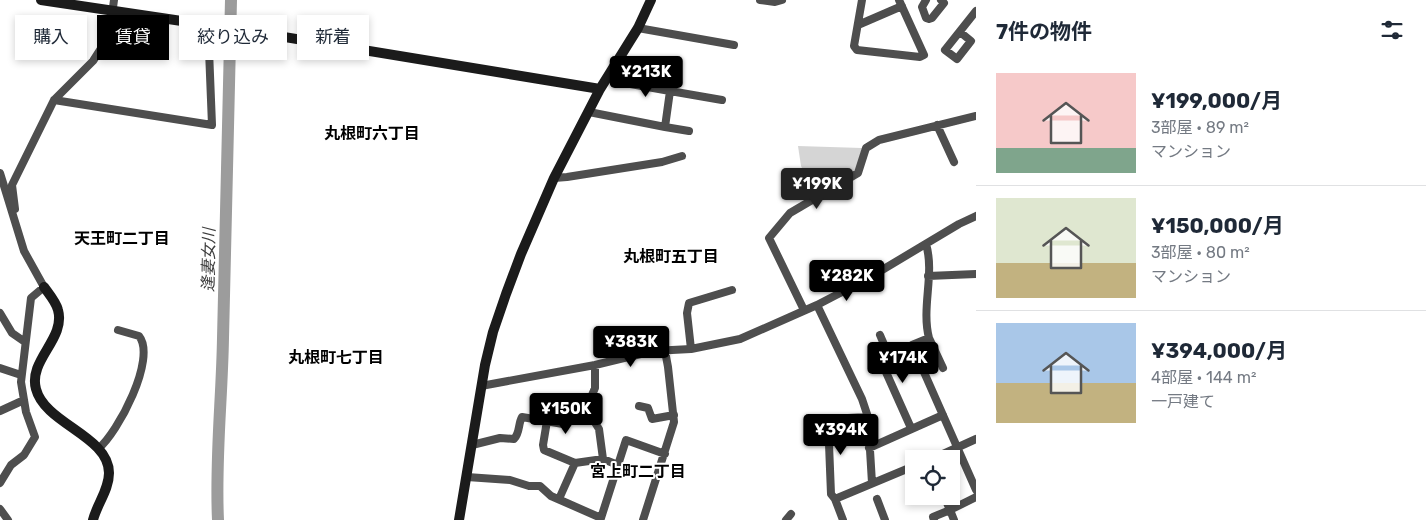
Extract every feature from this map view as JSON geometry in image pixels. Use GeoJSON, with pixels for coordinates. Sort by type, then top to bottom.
{"type":"FeatureCollection","features":[{"type":"Feature","properties":{"kind":"street"},"geometry":{"type":"LineString","coordinates":[[41,0],[114,5],[179,19]]}},
{"type":"Feature","properties":{"kind":"street"},"geometry":{"type":"LineString","coordinates":[[459,520],[481,386],[493,332],[506,294],[554,178],[600,89],[638,28],[651,0]]}},
{"type":"Feature","properties":{"kind":"street"},"geometry":{"type":"LineString","coordinates":[[760,0],[775,2],[782,0]]}},
{"type":"Feature","properties":{"kind":"street"},"geometry":{"type":"LineString","coordinates":[[858,25],[901,3],[924,55],[920,57],[857,50],[854,46],[862,0]]}},
{"type":"Feature","properties":{"kind":"street"},"geometry":{"type":"LineString","coordinates":[[926,0],[922,7],[926,18],[929,19],[932,18],[944,2],[941,0]]}},
{"type":"Feature","properties":{"kind":"street"},"geometry":{"type":"LineString","coordinates":[[15,218],[12,185],[54,100],[93,61],[102,47],[110,30],[114,5]]}},
{"type":"Feature","properties":{"kind":"street"},"geometry":{"type":"LineString","coordinates":[[960,32],[976,11]]}},
{"type":"Feature","properties":{"kind":"street"},"geometry":{"type":"LineString","coordinates":[[638,28],[734,45]]}},
{"type":"Feature","properties":{"kind":"street"},"geometry":{"type":"LineString","coordinates":[[287,37],[600,89]]}},
{"type":"Feature","properties":{"kind":"street"},"geometry":{"type":"LineString","coordinates":[[54,100],[212,125],[212,60]]}},
{"type":"Feature","properties":{"kind":"street"},"geometry":{"type":"LineString","coordinates":[[625,84],[722,100]]}},
{"type":"Feature","properties":{"kind":"street"},"geometry":{"type":"LineString","coordinates":[[665,127],[670,91]]}},
{"type":"Feature","properties":{"kind":"street"},"geometry":{"type":"LineString","coordinates":[[589,112],[689,131]]}},
{"type":"Feature","properties":{"kind":"street"},"geometry":{"type":"LineString","coordinates":[[804,310],[769,238],[790,213],[858,173],[862,157],[868,146],[879,140],[974,116],[976,126]]}},
{"type":"Feature","properties":{"kind":"street"},"geometry":{"type":"LineString","coordinates":[[937,125],[954,162]]}},
{"type":"Feature","properties":{"kind":"street"},"geometry":{"type":"LineString","coordinates":[[554,178],[653,163],[682,156]]}},
{"type":"Feature","properties":{"kind":"street"},"geometry":{"type":"LineString","coordinates":[[0,174],[24,251],[56,306],[59,319],[53,339],[36,369],[34,380],[39,398],[49,409],[98,449],[108,464],[107,486],[93,520]]}},
{"type":"Feature","properties":{"kind":"street"},"geometry":{"type":"LineString","coordinates":[[481,386],[595,365],[653,351],[665,352],[691,349],[740,339],[817,305],[872,277],[959,224],[976,216]]}},
{"type":"Feature","properties":{"kind":"street"},"geometry":{"type":"LineString","coordinates":[[926,244],[928,251],[926,320],[929,338],[943,368]]}},
{"type":"Feature","properties":{"kind":"street"},"geometry":{"type":"LineString","coordinates":[[928,276],[976,274]]}},
{"type":"Feature","properties":{"kind":"street"},"geometry":{"type":"LineString","coordinates":[[0,483],[11,465],[24,455],[35,438],[26,412],[21,374],[31,298],[44,287]]}},
{"type":"Feature","properties":{"kind":"street"},"geometry":{"type":"LineString","coordinates":[[691,349],[687,313],[689,303],[732,290]]}},
{"type":"Feature","properties":{"kind":"street"},"geometry":{"type":"LineString","coordinates":[[817,305],[862,399],[868,417],[872,483]]}},
{"type":"Feature","properties":{"kind":"street"},"geometry":{"type":"LineString","coordinates":[[0,313],[12,332],[25,342]]}},
{"type":"Feature","properties":{"kind":"street"},"geometry":{"type":"LineString","coordinates":[[98,449],[112,434],[123,417],[138,382],[144,352],[144,344],[139,336],[118,330]]}},
{"type":"Feature","properties":{"kind":"street"},"geometry":{"type":"LineString","coordinates":[[880,335],[889,356]]}},
{"type":"Feature","properties":{"kind":"street"},"geometry":{"type":"LineString","coordinates":[[911,428],[881,364],[882,359],[929,338]]}},
{"type":"Feature","properties":{"kind":"street"},"geometry":{"type":"LineString","coordinates":[[912,346],[976,490]]}},
{"type":"Feature","properties":{"kind":"street"},"geometry":{"type":"LineString","coordinates":[[643,520],[674,422],[665,352]]}},
{"type":"Feature","properties":{"kind":"street"},"geometry":{"type":"LineString","coordinates":[[595,365],[595,388],[589,402],[594,421],[599,429],[603,459]]}},
{"type":"Feature","properties":{"kind":"street"},"geometry":{"type":"LineString","coordinates":[[0,368],[21,374]]}},
{"type":"Feature","properties":{"kind":"street"},"geometry":{"type":"LineString","coordinates":[[0,411],[24,400]]}},
{"type":"Feature","properties":{"kind":"street"},"geometry":{"type":"LineString","coordinates":[[639,406],[648,408],[652,418],[674,415]]}},
{"type":"Feature","properties":{"kind":"street"},"geometry":{"type":"LineString","coordinates":[[869,448],[942,415]]}},
{"type":"Feature","properties":{"kind":"street"},"geometry":{"type":"LineString","coordinates":[[472,445],[500,438],[514,439],[518,436],[522,417],[563,424],[568,421],[594,421]]}},
{"type":"Feature","properties":{"kind":"street"},"geometry":{"type":"LineString","coordinates":[[843,520],[835,499],[831,494],[828,418],[868,417]]}},
{"type":"Feature","properties":{"kind":"street"},"geometry":{"type":"LineString","coordinates":[[547,421],[543,445],[544,450],[575,463],[603,459],[618,465]]}},
{"type":"Feature","properties":{"kind":"street"},"geometry":{"type":"LineString","coordinates":[[952,450],[976,439]]}},
{"type":"Feature","properties":{"kind":"street"},"geometry":{"type":"LineString","coordinates":[[467,476],[510,480],[528,486],[540,486],[551,496],[601,519],[626,440],[665,454]]}},
{"type":"Feature","properties":{"kind":"street"},"geometry":{"type":"LineString","coordinates":[[559,499],[575,463]]}},
{"type":"Feature","properties":{"kind":"street"},"geometry":{"type":"LineString","coordinates":[[835,499],[905,470]]}},
{"type":"Feature","properties":{"kind":"street"},"geometry":{"type":"LineString","coordinates":[[931,519],[976,497]]}},
{"type":"Feature","properties":{"kind":"street"},"geometry":{"type":"LineString","coordinates":[[878,499],[885,520]]}},
{"type":"Feature","properties":{"kind":"street"},"geometry":{"type":"LineString","coordinates":[[948,505],[954,520]]}},
{"type":"Feature","properties":{"kind":"street"},"geometry":{"type":"LineString","coordinates":[[0,509],[8,520]]}},
{"type":"Feature","properties":{"kind":"shaded area"},"geometry":{"type":"Polygon","coordinates":[[[798,146],[862,148],[856,170],[815,193],[801,166],[798,146]]]}},
{"type":"Feature","properties":{"kind":"waterway","name":"逢妻女川"},"geometry":{"type":"LineString","coordinates":[[218,520],[217,474],[222,361],[231,0]]}},
{"type":"Feature","properties":{"kind":"district","name":"丸根町六丁目"},"geometry":{"type":"Point","coordinates":[372,133]}},
{"type":"Feature","properties":{"kind":"district","name":"天王町二丁目"},"geometry":{"type":"Point","coordinates":[122,238]}},
{"type":"Feature","properties":{"kind":"district","name":"丸根町五丁目"},"geometry":{"type":"Point","coordinates":[671,256]}},
{"type":"Feature","properties":{"kind":"district","name":"丸根町七丁目"},"geometry":{"type":"Point","coordinates":[336,357]}},
{"type":"Feature","properties":{"kind":"district","name":"宮上町二丁目"},"geometry":{"type":"Point","coordinates":[638,471]}}]}
